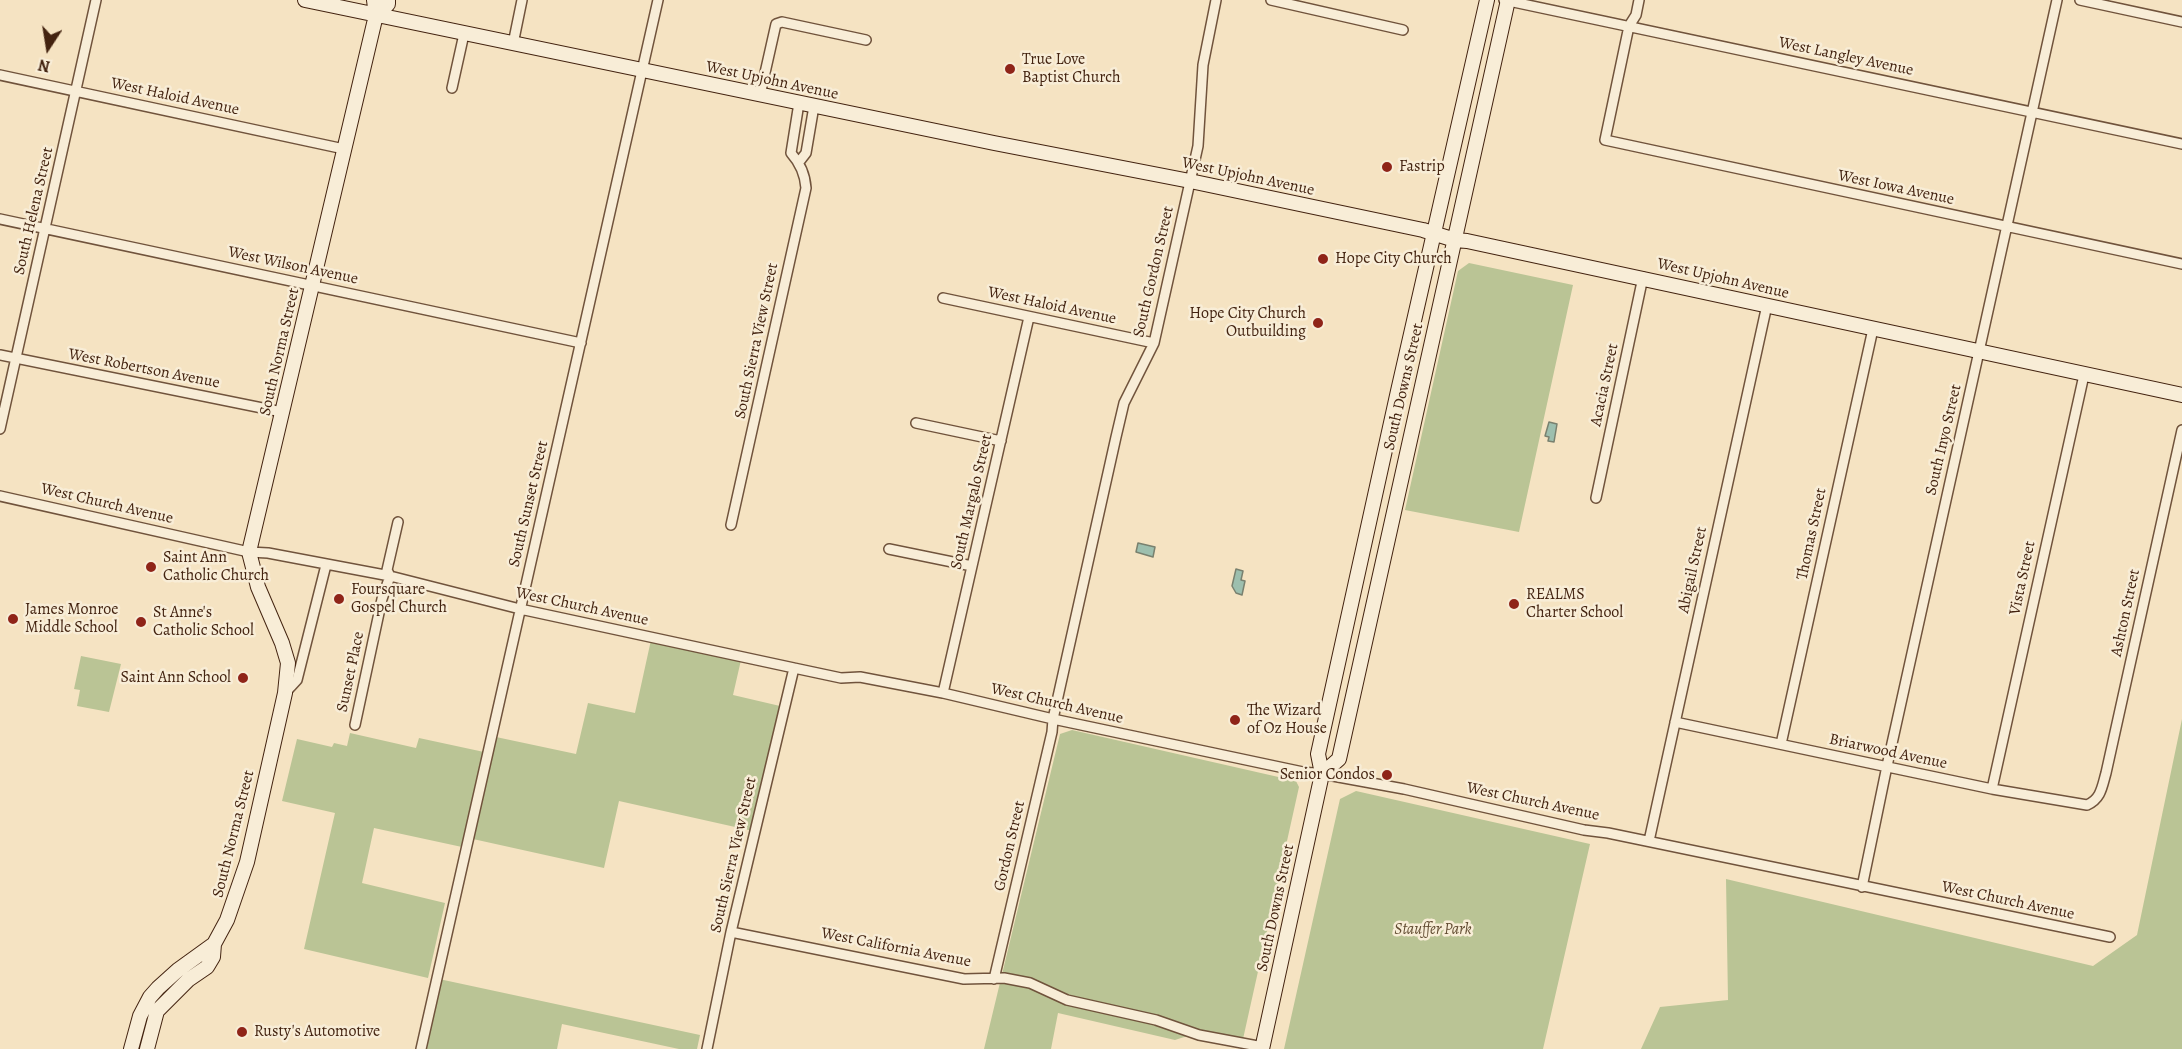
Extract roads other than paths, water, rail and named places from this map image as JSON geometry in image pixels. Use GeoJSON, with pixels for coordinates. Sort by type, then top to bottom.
{"type":"FeatureCollection","features":[{"type":"Feature","properties":{"kind":"main road","name":"West Upjohn Avenue"},"geometry":{"type":"LineString","coordinates":[[305,0],[642,71],[1190,181],[2182,395]]}},
{"type":"Feature","properties":{"kind":"main road","name":"South Norma Street"},"geometry":{"type":"LineString","coordinates":[[147,1049],[157,1011],[188,980],[207,967],[213,957],[214,944],[227,920],[247,862],[285,693],[288,663],[258,587],[249,552],[376,15],[374,0]]}},
{"type":"Feature","properties":{"kind":"main road","name":"South Norma Street"},"geometry":{"type":"LineString","coordinates":[[376,15],[388,4],[388,0]]}},
{"type":"Feature","properties":{"kind":"main road","name":"South Downs Street"},"geometry":{"type":"LineString","coordinates":[[1262,1048],[1322,774],[1318,754],[1487,0]]}},
{"type":"Feature","properties":{"kind":"main road","name":"South Downs Street"},"geometry":{"type":"LineString","coordinates":[[1322,774],[1339,759],[1506,0]]}},
{"type":"Feature","properties":{"kind":"main road","name":"South Norma Street"},"geometry":{"type":"LineString","coordinates":[[131,1049],[140,1016],[150,998],[178,970],[214,944]]}},
{"type":"Feature","properties":{"kind":"street","name":"South Helena Street"},"geometry":{"type":"LineString","coordinates":[[0,429],[96,0]]}},
{"type":"Feature","properties":{"kind":"street"},"geometry":{"type":"LineString","coordinates":[[513,44],[522,0]]}},
{"type":"Feature","properties":{"kind":"street","name":"South Sunset Street"},"geometry":{"type":"LineString","coordinates":[[421,1049],[658,0]]}},
{"type":"Feature","properties":{"kind":"street","name":"South Gordon Street"},"geometry":{"type":"LineString","coordinates":[[1053,719],[1124,403],[1154,343],[1198,146],[1203,65],[1216,0]]}},
{"type":"Feature","properties":{"kind":"street"},"geometry":{"type":"LineString","coordinates":[[1271,0],[1403,30]]}},
{"type":"Feature","properties":{"kind":"street","name":"West Langley Avenue"},"geometry":{"type":"LineString","coordinates":[[1506,0],[2182,144]]}},
{"type":"Feature","properties":{"kind":"street"},"geometry":{"type":"LineString","coordinates":[[1629,26],[1636,15],[1639,0]]}},
{"type":"Feature","properties":{"kind":"street","name":"South Inyo Street"},"geometry":{"type":"LineString","coordinates":[[1862,887],[2057,0]]}},
{"type":"Feature","properties":{"kind":"street"},"geometry":{"type":"LineString","coordinates":[[2080,0],[2182,22]]}},
{"type":"Feature","properties":{"kind":"street"},"geometry":{"type":"LineString","coordinates":[[760,95],[776,24],[782,22],[866,40]]}},
{"type":"Feature","properties":{"kind":"street","name":"West Iowa Avenue"},"geometry":{"type":"LineString","coordinates":[[1629,26],[1605,140],[2182,264]]}},
{"type":"Feature","properties":{"kind":"street"},"geometry":{"type":"LineString","coordinates":[[452,88],[464,34]]}},
{"type":"Feature","properties":{"kind":"street","name":"West Haloid Avenue"},"geometry":{"type":"LineString","coordinates":[[0,75],[344,149]]}},
{"type":"Feature","properties":{"kind":"street","name":"South Sierra View Street"},"geometry":{"type":"LineString","coordinates":[[731,525],[806,188],[799,162],[791,153],[799,103]]}},
{"type":"Feature","properties":{"kind":"street"},"geometry":{"type":"LineString","coordinates":[[799,162],[806,153],[814,106]]}},
{"type":"Feature","properties":{"kind":"street","name":"West Wilson Avenue"},"geometry":{"type":"LineString","coordinates":[[0,219],[581,343]]}},
{"type":"Feature","properties":{"kind":"street","name":"Acacia Street"},"geometry":{"type":"LineString","coordinates":[[1596,498],[1643,278]]}},
{"type":"Feature","properties":{"kind":"street","name":"West Haloid Avenue"},"geometry":{"type":"LineString","coordinates":[[943,298],[1154,343]]}},
{"type":"Feature","properties":{"kind":"street","name":"Abigail Street"},"geometry":{"type":"LineString","coordinates":[[1649,841],[1767,305]]}},
{"type":"Feature","properties":{"kind":"street","name":"South Margalo Street"},"geometry":{"type":"LineString","coordinates":[[943,693],[1029,317]]}},
{"type":"Feature","properties":{"kind":"street","name":"Thomas Street"},"geometry":{"type":"LineString","coordinates":[[1781,744],[1873,329]]}},
{"type":"Feature","properties":{"kind":"street","name":"West Robertson Avenue"},"geometry":{"type":"LineString","coordinates":[[0,355],[282,412]]}},
{"type":"Feature","properties":{"kind":"street","name":"Vista Street"},"geometry":{"type":"LineString","coordinates":[[1992,789],[2084,375]]}},
{"type":"Feature","properties":{"kind":"street"},"geometry":{"type":"LineString","coordinates":[[916,423],[1001,441]]}},
{"type":"Feature","properties":{"kind":"street","name":"Ashton Street"},"geometry":{"type":"LineString","coordinates":[[2095,801],[2100,795],[2106,773],[2182,430]]}},
{"type":"Feature","properties":{"kind":"street","name":"West Church Avenue"},"geometry":{"type":"LineString","coordinates":[[0,496],[249,552],[390,576],[520,609],[794,668],[842,678],[860,677],[943,693],[1297,771],[1404,789],[1584,830],[1608,832],[1862,887],[2110,937]]}},
{"type":"Feature","properties":{"kind":"street","name":"Sunset Place"},"geometry":{"type":"LineString","coordinates":[[355,725],[382,599],[390,576],[387,570],[398,522]]}},
{"type":"Feature","properties":{"kind":"street"},"geometry":{"type":"LineString","coordinates":[[889,549],[972,566]]}},
{"type":"Feature","properties":{"kind":"street","name":"South Norma Street"},"geometry":{"type":"LineString","coordinates":[[285,693],[297,681],[326,565]]}},
{"type":"Feature","properties":{"kind":"street","name":"South Sierra View Street"},"geometry":{"type":"LineString","coordinates":[[707,1049],[731,932],[794,668]]}},
{"type":"Feature","properties":{"kind":"street","name":"Gordon Street"},"geometry":{"type":"LineString","coordinates":[[994,979],[1052,732],[1053,719]]}},
{"type":"Feature","properties":{"kind":"street","name":"Briarwood Avenue"},"geometry":{"type":"LineString","coordinates":[[1675,722],[1992,789],[2087,805],[2095,801]]}},
{"type":"Feature","properties":{"kind":"street","name":"West California Avenue"},"geometry":{"type":"LineString","coordinates":[[731,932],[964,978],[1005,978],[1030,983],[1067,1000],[1156,1020],[1199,1035],[1262,1048]]}},
{"type":"Feature","properties":{"kind":"place","name":"True Love Baptist Church"},"geometry":{"type":"Point","coordinates":[1010,69]}},
{"type":"Feature","properties":{"kind":"place","name":"Fastrip"},"geometry":{"type":"Point","coordinates":[1387,167]}},
{"type":"Feature","properties":{"kind":"place","name":"Hope City Church"},"geometry":{"type":"Point","coordinates":[1323,259]}},
{"type":"Feature","properties":{"kind":"place","name":"Hope City Church Outbuilding"},"geometry":{"type":"Point","coordinates":[1318,323]}},
{"type":"Feature","properties":{"kind":"place","name":"Saint Ann Catholic Church"},"geometry":{"type":"Point","coordinates":[151,567]}},
{"type":"Feature","properties":{"kind":"place","name":"Foursquare Gospel Church"},"geometry":{"type":"Point","coordinates":[339,599]}},
{"type":"Feature","properties":{"kind":"place","name":"REALMS Charter School"},"geometry":{"type":"Point","coordinates":[1514,604]}},
{"type":"Feature","properties":{"kind":"place","name":"James Monroe Middle School"},"geometry":{"type":"Point","coordinates":[13,619]}},
{"type":"Feature","properties":{"kind":"place","name":"St Anne's Catholic School"},"geometry":{"type":"Point","coordinates":[141,622]}},
{"type":"Feature","properties":{"kind":"place","name":"Saint Ann School"},"geometry":{"type":"Point","coordinates":[243,678]}},
{"type":"Feature","properties":{"kind":"place","name":"The Wizard of Oz House"},"geometry":{"type":"Point","coordinates":[1235,720]}},
{"type":"Feature","properties":{"kind":"place","name":"Senior Condos"},"geometry":{"type":"Point","coordinates":[1387,775]}},
{"type":"Feature","properties":{"kind":"place","name":"Rusty's Automotive"},"geometry":{"type":"Point","coordinates":[242,1032]}},
{"type":"Feature","properties":{"kind":"park label","name":"Stauffer Park"},"geometry":{"type":"Point","coordinates":[1433,930]}}]}
